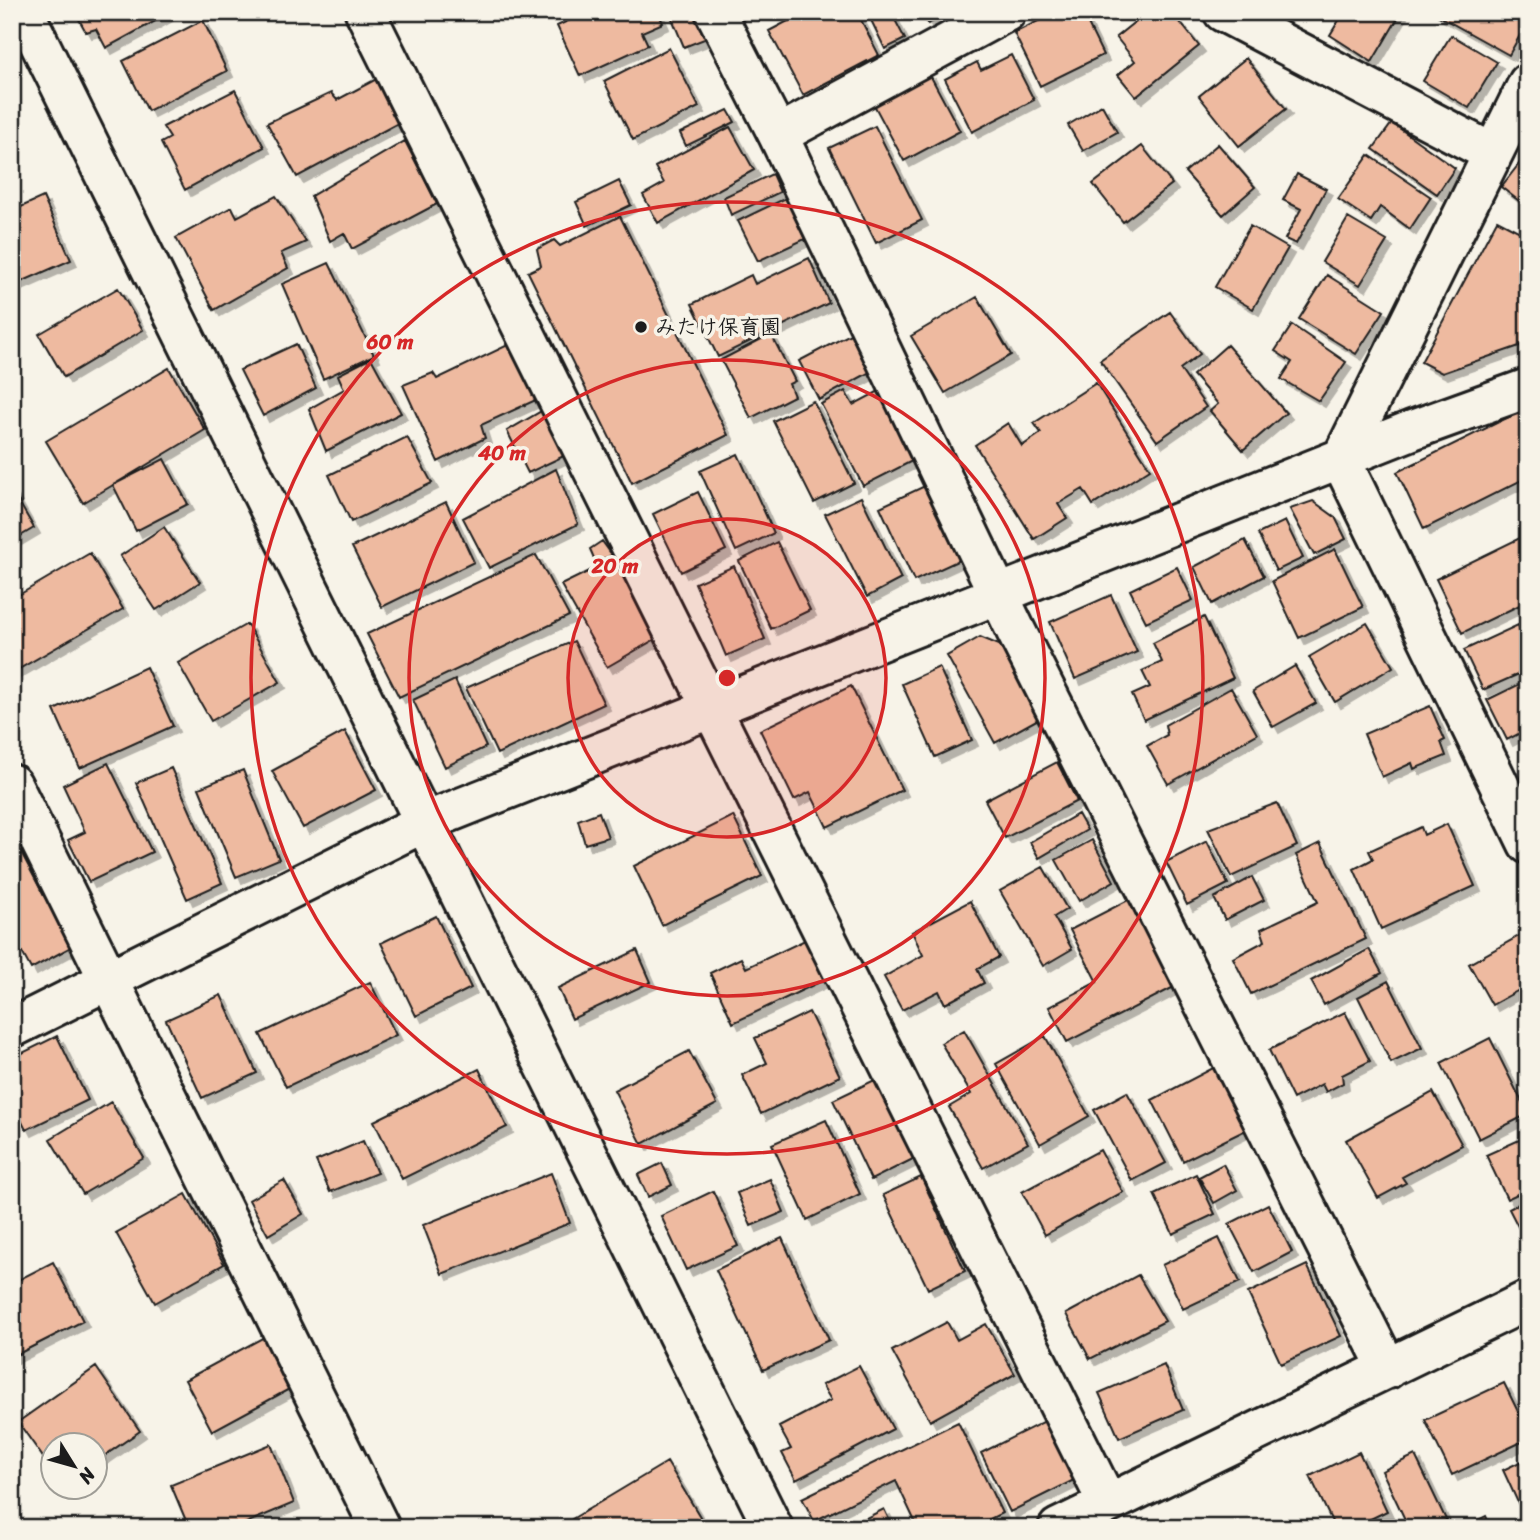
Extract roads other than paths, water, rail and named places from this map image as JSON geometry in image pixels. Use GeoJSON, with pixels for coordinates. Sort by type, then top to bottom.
{"type":"FeatureCollection","features":[{"type":"Feature","properties":{"kind":"street"},"geometry":{"type":"LineString","coordinates":[[24,12],[773,1528]]}},
{"type":"Feature","properties":{"kind":"street"},"geometry":{"type":"LineString","coordinates":[[365,12],[1107,1502]]}},
{"type":"Feature","properties":{"kind":"street"},"geometry":{"type":"LineString","coordinates":[[715,12],[778,135],[999,595],[1388,1369]]}},
{"type":"Feature","properties":{"kind":"street"},"geometry":{"type":"LineString","coordinates":[[778,135],[1006,12]]}},
{"type":"Feature","properties":{"kind":"street"},"geometry":{"type":"LineString","coordinates":[[1223,12],[1492,153]]}},
{"type":"Feature","properties":{"kind":"street"},"geometry":{"type":"LineString","coordinates":[[1341,460],[1528,83]]}},
{"type":"Feature","properties":{"kind":"street"},"geometry":{"type":"LineString","coordinates":[[12,1028],[425,822],[1528,388]]}},
{"type":"Feature","properties":{"kind":"street"},"geometry":{"type":"LineString","coordinates":[[1341,460],[1528,845]]}},
{"type":"Feature","properties":{"kind":"street"},"geometry":{"type":"LineString","coordinates":[[12,784],[380,1528]]}},
{"type":"Feature","properties":{"kind":"street"},"geometry":{"type":"LineString","coordinates":[[1058,1528],[1528,1300]]}},
{"type":"Feature","properties":{"kind":"place","name":"みたけ保育園"},"geometry":{"type":"Point","coordinates":[641,327]}}]}
